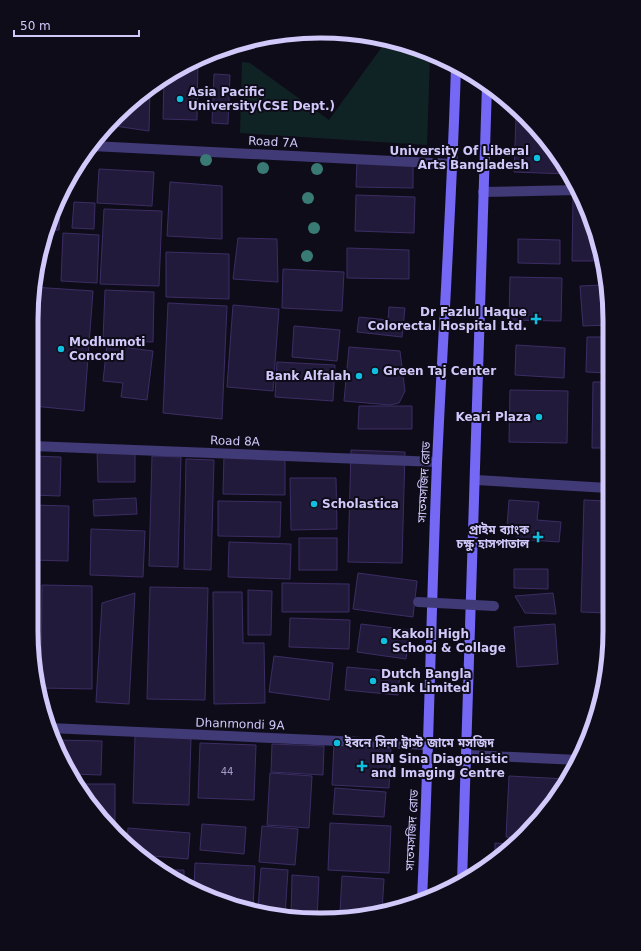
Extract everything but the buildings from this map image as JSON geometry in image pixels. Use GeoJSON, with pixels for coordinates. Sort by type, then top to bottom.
{"type":"FeatureCollection","features":[{"type":"Feature","properties":{"kind":"main road","name":"সাতমসজিদ রোড"},"geometry":{"type":"LineString","coordinates":[[422,894],[429,745],[432,592],[437,462],[453,164],[456,73]]}},
{"type":"Feature","properties":{"kind":"main road"},"geometry":{"type":"LineString","coordinates":[[462,875],[468,755],[487,92]]}},
{"type":"Feature","properties":{"kind":"street","name":"Road 7A"},"geometry":{"type":"LineString","coordinates":[[98,146],[453,164]]}},
{"type":"Feature","properties":{"kind":"street"},"geometry":{"type":"LineString","coordinates":[[483,192],[571,190]]}},
{"type":"Feature","properties":{"kind":"street","name":"Road 8A"},"geometry":{"type":"LineString","coordinates":[[38,446],[437,462]]}},
{"type":"Feature","properties":{"kind":"street"},"geometry":{"type":"LineString","coordinates":[[476,480],[603,488]]}},
{"type":"Feature","properties":{"kind":"street"},"geometry":{"type":"LineString","coordinates":[[418,602],[494,606]]}},
{"type":"Feature","properties":{"kind":"street","name":"Dhanmondi 9A"},"geometry":{"type":"LineString","coordinates":[[56,728],[429,745]]}},
{"type":"Feature","properties":{"kind":"street"},"geometry":{"type":"LineString","coordinates":[[468,755],[572,760]]}},
{"type":"Feature","properties":{"kind":"green space"},"geometry":{"type":"Polygon","coordinates":[[[383,45],[430,60],[427,145],[240,133],[242,62],[250,63],[329,120],[383,45]]]}},
{"type":"Feature","properties":{"kind":"place","name":"Asia Pacific University(CSE Dept.)"},"geometry":{"type":"Point","coordinates":[180,99]}},
{"type":"Feature","properties":{"kind":"place","name":"University Of Liberal Arts Bangladesh"},"geometry":{"type":"Point","coordinates":[537,158]}},
{"type":"Feature","properties":{"kind":"place","name":"Dr Fazlul Haque Colorectal Hospital Ltd."},"geometry":{"type":"Point","coordinates":[536,319]}},
{"type":"Feature","properties":{"kind":"place","name":"Modhumoti Concord"},"geometry":{"type":"Point","coordinates":[61,349]}},
{"type":"Feature","properties":{"kind":"place","name":"Green Taj Center"},"geometry":{"type":"Point","coordinates":[375,371]}},
{"type":"Feature","properties":{"kind":"place","name":"Bank Alfalah"},"geometry":{"type":"Point","coordinates":[359,376]}},
{"type":"Feature","properties":{"kind":"place","name":"Keari Plaza"},"geometry":{"type":"Point","coordinates":[539,417]}},
{"type":"Feature","properties":{"kind":"place","name":"Scholastica"},"geometry":{"type":"Point","coordinates":[314,504]}},
{"type":"Feature","properties":{"kind":"place","name":"প্রাইম ব্যাংক চক্ষু হাসপাতাল"},"geometry":{"type":"Point","coordinates":[538,537]}},
{"type":"Feature","properties":{"kind":"place","name":"Kakoli High School & Collage"},"geometry":{"type":"Point","coordinates":[384,641]}},
{"type":"Feature","properties":{"kind":"place","name":"Dutch Bangla Bank Limited"},"geometry":{"type":"Point","coordinates":[373,681]}},
{"type":"Feature","properties":{"kind":"place","name":"ইবনে সিনা ট্রাস্ট জামে মসজিদ"},"geometry":{"type":"Point","coordinates":[337,743]}},
{"type":"Feature","properties":{"kind":"place","name":"IBN Sina Diagonistic and Imaging Centre"},"geometry":{"type":"Point","coordinates":[362,766]}}]}
